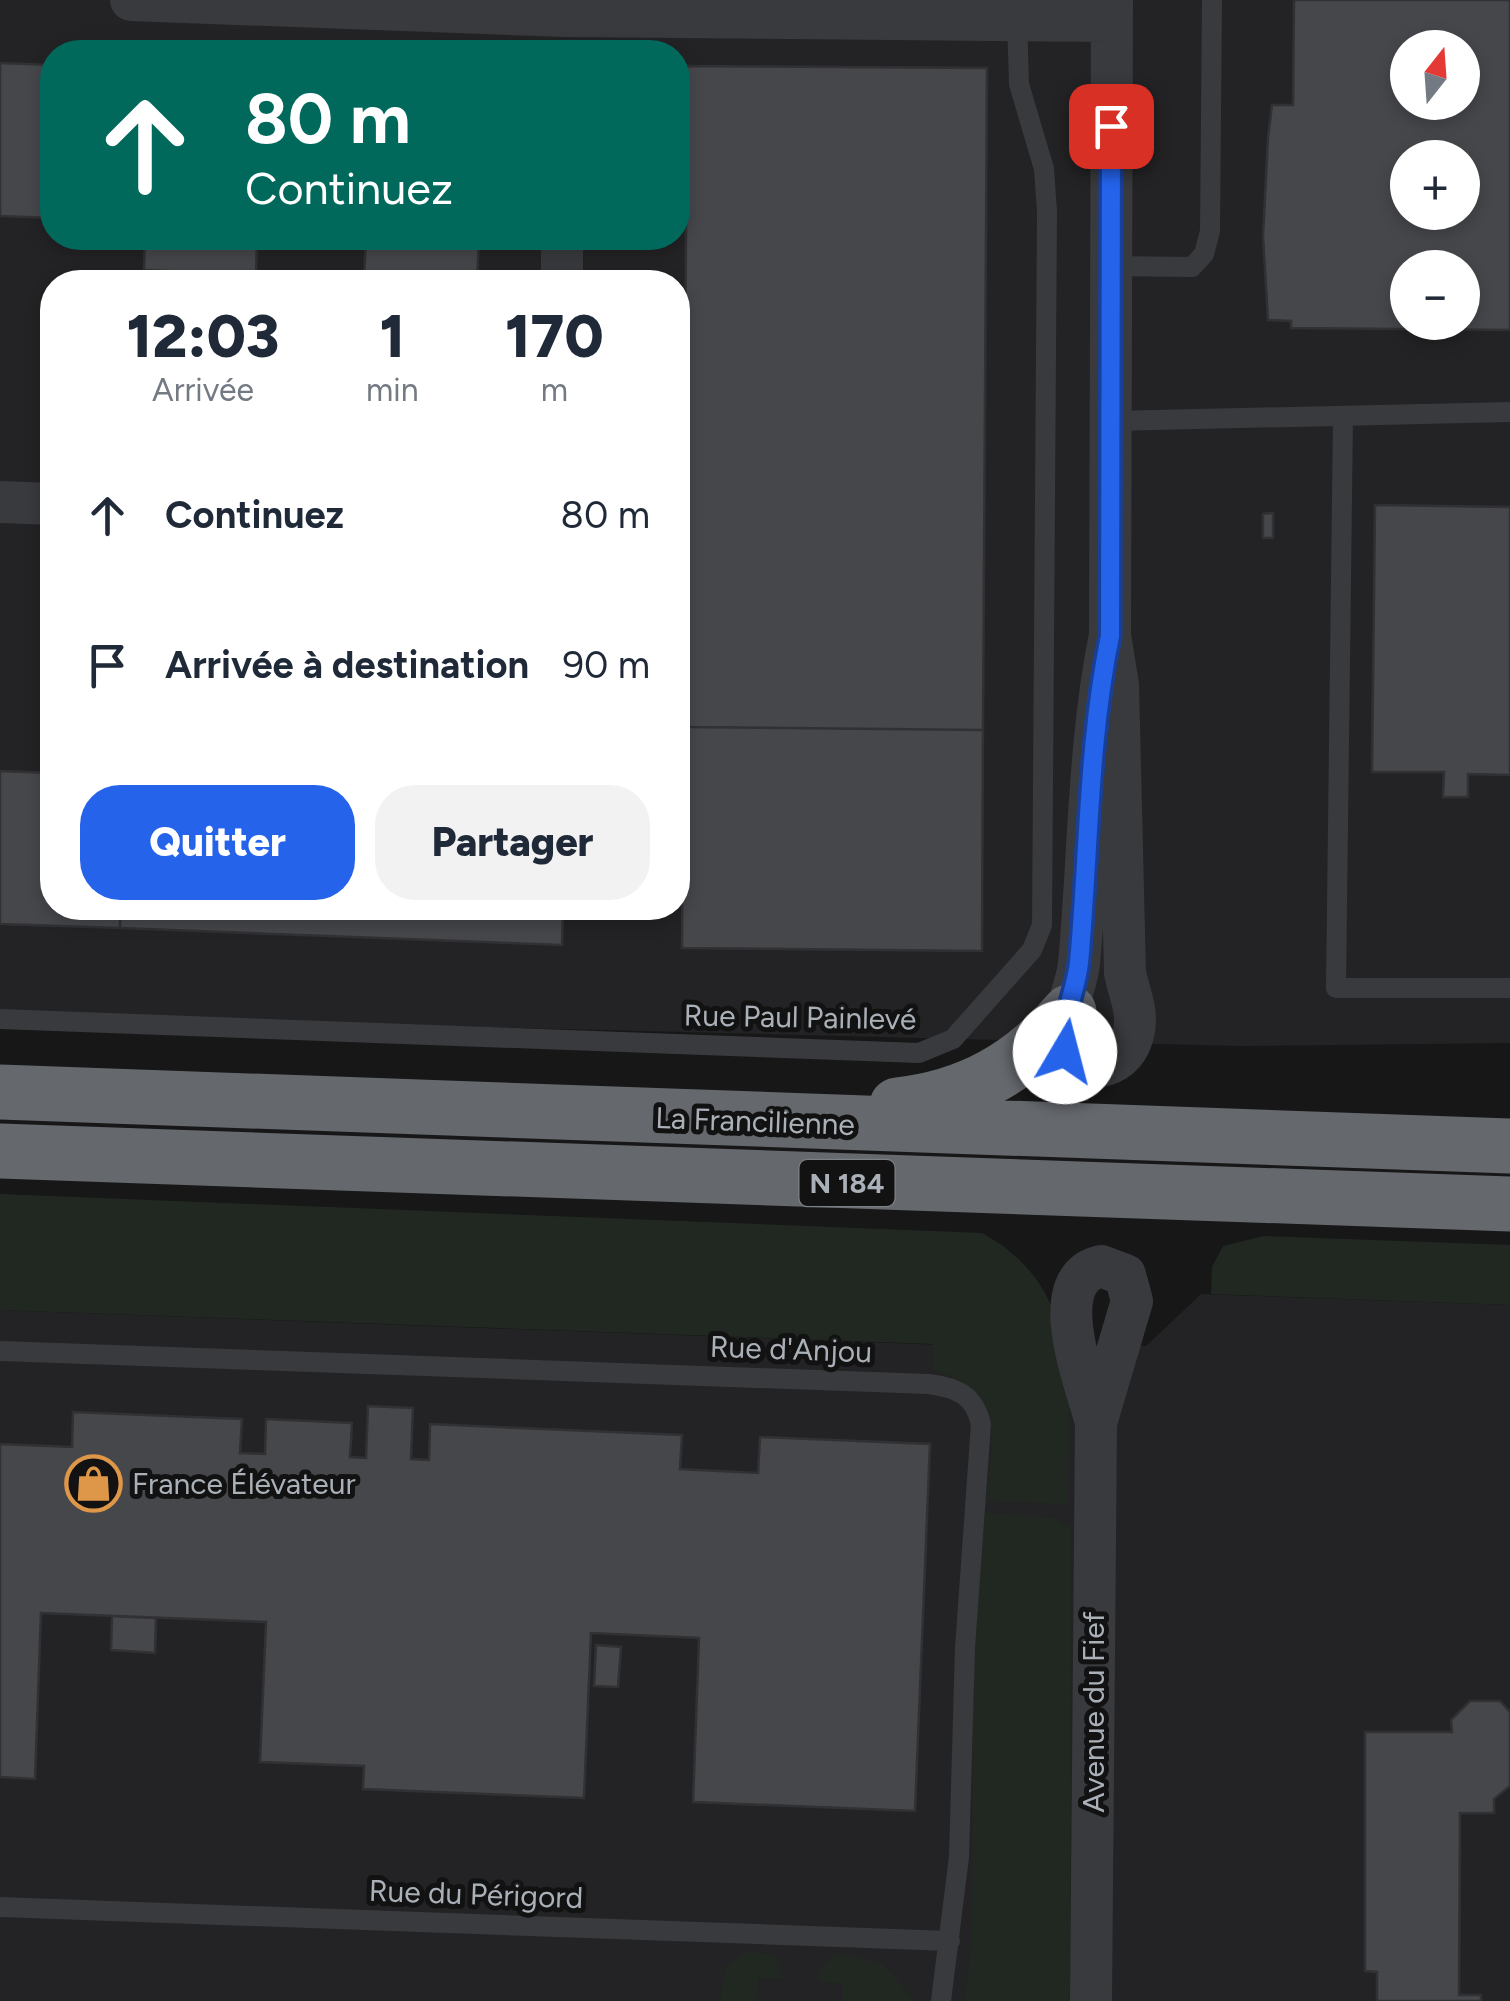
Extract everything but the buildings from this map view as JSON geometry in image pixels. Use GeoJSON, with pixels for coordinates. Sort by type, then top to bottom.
{"type":"FeatureCollection","features":[{"type":"Feature","properties":{"kind":"highway"},"geometry":{"type":"LineString","coordinates":[[653,1117],[932,1101],[973,1088],[1009,1068],[1038,1046],[1069,1012]]}},
{"type":"Feature","properties":{"kind":"highway","name":"La Francilienne"},"geometry":{"type":"LineString","coordinates":[[0,1092],[1510,1146]]}},
{"type":"Feature","properties":{"kind":"highway","name":"La Francilienne"},"geometry":{"type":"LineString","coordinates":[[0,1151],[1510,1204]]}},
{"type":"Feature","properties":{"kind":"street"},"geometry":{"type":"LineString","coordinates":[[131,0],[562,23],[1017,10],[1112,11],[1110,636],[1118,685],[1125,973],[1135,1016],[1132,1037],[1123,1056],[1110,1065],[1093,1068],[1071,1060],[1063,1043],[1078,969],[1100,685],[1110,636]]}},
{"type":"Feature","properties":{"kind":"street"},"geometry":{"type":"LineString","coordinates":[[0,502],[40,504]]}},
{"type":"Feature","properties":{"kind":"street","name":"Avenue du Fief"},"geometry":{"type":"LineString","coordinates":[[1091,2001],[1096,1423]]}},
{"type":"Feature","properties":{"kind":"lane"},"geometry":{"type":"LineString","coordinates":[[1110,266],[1192,266],[1204,254],[1210,230],[1212,0]]}},
{"type":"Feature","properties":{"kind":"lane","name":"Rue Paul Painlevé"},"geometry":{"type":"LineString","coordinates":[[0,1020],[919,1053],[953,1038],[1032,950],[1042,925],[1046,188],[1018,84],[1017,10]]}},
{"type":"Feature","properties":{"kind":"lane"},"geometry":{"type":"LineString","coordinates":[[1112,421],[1510,412]]}},
{"type":"Feature","properties":{"kind":"lane"},"geometry":{"type":"LineString","coordinates":[[1343,416],[1336,988],[1510,988]]}},
{"type":"Feature","properties":{"kind":"lane","name":"Rue d'Anjou"},"geometry":{"type":"LineString","coordinates":[[0,1351],[929,1384],[952,1387],[968,1396],[980,1424],[965,1648],[959,1857],[941,2001]]}},
{"type":"Feature","properties":{"kind":"lane","name":"Rue du Périgord"},"geometry":{"type":"LineString","coordinates":[[0,1907],[950,1942]]}},
{"type":"Feature","properties":{"kind":"shaded area"},"geometry":{"type":"Polygon","coordinates":[[[0,0],[1510,0],[1510,1043],[1239,1046],[0,1015],[0,0]]]}},
{"type":"Feature","properties":{"kind":"shaded area"},"geometry":{"type":"Polygon","coordinates":[[[0,1194],[982,1233],[1016,1257],[1040,1285],[1056,1316],[1068,1388],[1068,1504],[986,1501],[992,1437],[985,1405],[957,1379],[933,1369],[933,1344],[0,1310],[0,1194]]]}},
{"type":"Feature","properties":{"kind":"shaded area"},"geometry":{"type":"Polygon","coordinates":[[[1264,1236],[1510,1245],[1510,1305],[1211,1294],[1212,1267],[1223,1246],[1264,1236]]]}},
{"type":"Feature","properties":{"kind":"shaded area"},"geometry":{"type":"Polygon","coordinates":[[[1201,1294],[1510,1305],[1510,2001],[0,2001],[0,1310],[972,1346],[1146,1346],[1201,1294]]]}},
{"type":"Feature","properties":{"kind":"shaded area"},"geometry":{"type":"Polygon","coordinates":[[[985,1513],[1059,1518],[1059,1524],[1071,1526],[1070,2001],[964,2001],[972,1939],[973,1661],[985,1513]]]}},
{"type":"Feature","properties":{"kind":"shaded area"},"geometry":{"type":"Polygon","coordinates":[[[748,1951],[775,1956],[783,1978],[758,1978],[757,2001],[720,2001],[726,1965],[748,1951]]]}},
{"type":"Feature","properties":{"kind":"shaded area"},"geometry":{"type":"Polygon","coordinates":[[[844,1954],[884,1965],[915,2001],[843,2001],[843,1983],[819,1982],[819,1972],[831,1956],[844,1954]]]}},
{"type":"Feature","properties":{"kind":"place","name":"France Élévateur"},"geometry":{"type":"Point","coordinates":[93,1483]}},
{"type":"Feature","properties":{"kind":"route"},"geometry":{"type":"LineString","coordinates":[[1065,1052],[1064,1032],[1075,992],[1086,886],[1100,685],[1110,636],[1111,126]]}}]}
